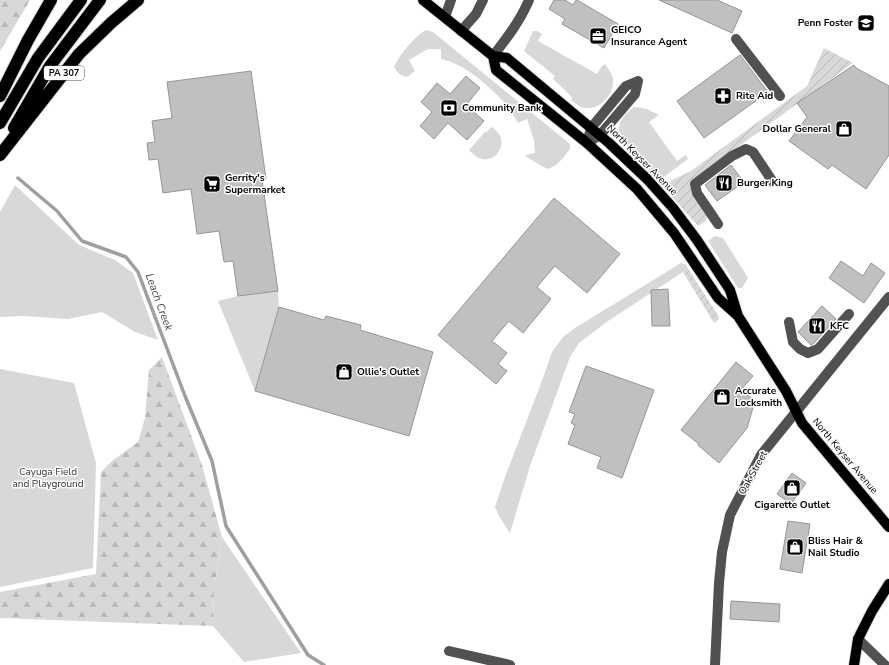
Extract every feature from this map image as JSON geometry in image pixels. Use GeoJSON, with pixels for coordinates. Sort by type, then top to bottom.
{"type":"FeatureCollection","features":[{"type":"Feature","properties":{"kind":"highway"},"geometry":{"type":"LineString","coordinates":[[0,96],[28,40],[51,0]]}},
{"type":"Feature","properties":{"kind":"highway"},"geometry":{"type":"LineString","coordinates":[[0,123],[38,58],[81,0]]}},
{"type":"Feature","properties":{"kind":"highway"},"geometry":{"type":"LineString","coordinates":[[0,154],[50,66],[100,0]]}},
{"type":"Feature","properties":{"kind":"highway","name":"PA 307"},"geometry":{"type":"LineString","coordinates":[[0,154],[79,54],[110,23],[138,0]]}},
{"type":"Feature","properties":{"kind":"main road","name":"North Keyser Avenue"},"geometry":{"type":"LineString","coordinates":[[423,0],[493,56],[507,58],[600,135],[647,179],[685,224],[730,290],[738,316]]}},
{"type":"Feature","properties":{"kind":"main road","name":"North Keyser Avenue"},"geometry":{"type":"LineString","coordinates":[[493,56],[496,70],[587,143],[650,203],[685,248],[718,298],[738,316],[786,391],[802,423],[889,527]]}},
{"type":"Feature","properties":{"kind":"main road"},"geometry":{"type":"LineString","coordinates":[[854,665],[858,639],[872,611],[889,584]]}},
{"type":"Feature","properties":{"kind":"street"},"geometry":{"type":"LineString","coordinates":[[445,17],[451,0]]}},
{"type":"Feature","properties":{"kind":"street"},"geometry":{"type":"LineString","coordinates":[[461,31],[476,14],[483,0]]}},
{"type":"Feature","properties":{"kind":"street"},"geometry":{"type":"LineString","coordinates":[[493,56],[511,34],[522,16],[529,0]]}},
{"type":"Feature","properties":{"kind":"street"},"geometry":{"type":"LineString","coordinates":[[736,39],[780,96]]}},
{"type":"Feature","properties":{"kind":"street"},"geometry":{"type":"LineString","coordinates":[[638,81],[635,94],[600,135],[587,143],[591,128],[626,86],[638,81]]}},
{"type":"Feature","properties":{"kind":"street"},"geometry":{"type":"LineString","coordinates":[[718,224],[697,193],[695,184],[732,156],[746,149],[753,152],[773,182]]}},
{"type":"Feature","properties":{"kind":"street","name":"Oak Street"},"geometry":{"type":"LineString","coordinates":[[715,665],[722,552],[730,516],[761,455],[889,297]]}},
{"type":"Feature","properties":{"kind":"street"},"geometry":{"type":"LineString","coordinates":[[789,322],[793,342],[800,349],[808,352],[818,350],[849,314]]}},
{"type":"Feature","properties":{"kind":"street"},"geometry":{"type":"LineString","coordinates":[[858,639],[885,665]]}},
{"type":"Feature","properties":{"kind":"street"},"geometry":{"type":"LineString","coordinates":[[449,651],[510,665]]}},
{"type":"Feature","properties":{"kind":"green space"},"geometry":{"type":"Polygon","coordinates":[[[0,0],[30,0],[0,51],[0,0]]]}},
{"type":"Feature","properties":{"kind":"green space"},"geometry":{"type":"Polygon","coordinates":[[[426,30],[433,32],[570,144],[570,149],[560,161],[547,169],[525,156],[535,153],[534,140],[527,119],[518,123],[504,102],[482,81],[458,65],[441,59],[441,49],[428,49],[409,60],[415,71],[407,77],[399,74],[394,67],[400,57],[412,41],[426,30]]]}},
{"type":"Feature","properties":{"kind":"green space"},"geometry":{"type":"Polygon","coordinates":[[[533,31],[537,31],[542,34],[538,41],[597,74],[605,64],[613,79],[613,87],[608,97],[593,108],[580,106],[571,100],[572,97],[553,79],[555,76],[524,51],[533,31]]]}},
{"type":"Feature","properties":{"kind":"green space"},"geometry":{"type":"Polygon","coordinates":[[[824,48],[853,63],[694,179],[690,184],[691,188],[707,215],[706,221],[698,226],[669,193],[667,184],[691,171],[807,86],[824,48]]]}},
{"type":"Feature","properties":{"kind":"green space"},"geometry":{"type":"Polygon","coordinates":[[[634,107],[647,109],[659,115],[649,122],[677,161],[686,155],[688,159],[661,179],[658,179],[632,154],[620,136],[619,127],[623,117],[634,107]]]}},
{"type":"Feature","properties":{"kind":"green space"},"geometry":{"type":"Polygon","coordinates":[[[491,127],[500,136],[500,150],[489,159],[479,158],[469,150],[491,127]]]}},
{"type":"Feature","properties":{"kind":"green space"},"geometry":{"type":"Polygon","coordinates":[[[15,185],[79,245],[115,260],[133,273],[158,340],[135,332],[102,312],[68,319],[22,316],[0,317],[0,212],[15,185]]]}},
{"type":"Feature","properties":{"kind":"green space"},"geometry":{"type":"Polygon","coordinates":[[[715,236],[723,238],[748,278],[742,288],[738,288],[708,241],[715,236]]]}},
{"type":"Feature","properties":{"kind":"green space"},"geometry":{"type":"Polygon","coordinates":[[[681,263],[687,265],[683,272],[608,321],[579,343],[570,357],[530,466],[510,533],[495,507],[552,352],[563,337],[575,328],[681,263]]]}},
{"type":"Feature","properties":{"kind":"green space"},"geometry":{"type":"Polygon","coordinates":[[[687,267],[719,317],[714,323],[683,272],[687,267]]]}},
{"type":"Feature","properties":{"kind":"green space"},"geometry":{"type":"Polygon","coordinates":[[[278,291],[279,307],[255,391],[218,301],[238,296],[278,291]]]}},
{"type":"Feature","properties":{"kind":"green space"},"geometry":{"type":"Polygon","coordinates":[[[162,357],[202,465],[222,537],[214,589],[213,626],[0,618],[0,592],[96,574],[101,472],[112,461],[138,442],[145,418],[149,370],[162,357]]]}},
{"type":"Feature","properties":{"kind":"green space","name":"Cayuga Field and Playground"},"geometry":{"type":"Polygon","coordinates":[[[0,369],[74,383],[96,463],[93,568],[0,587],[0,369]]]}},
{"type":"Feature","properties":{"kind":"green space"},"geometry":{"type":"Polygon","coordinates":[[[222,537],[301,653],[244,662],[213,626],[214,589],[222,537]]]}},
{"type":"Feature","properties":{"kind":"building","name":"GEICO Insurance Agent"},"geometry":{"type":"Polygon","coordinates":[[[554,0],[565,0],[573,5],[577,0],[618,24],[604,48],[562,24],[565,19],[549,9],[554,0]]]}},
{"type":"Feature","properties":{"kind":"building"},"geometry":{"type":"Polygon","coordinates":[[[659,0],[717,0],[742,11],[732,33],[659,0]]]}},
{"type":"Feature","properties":{"kind":"building","name":"Rite Aid"},"geometry":{"type":"Polygon","coordinates":[[[740,55],[768,92],[704,138],[677,101],[740,55]]]}},
{"type":"Feature","properties":{"kind":"building","name":"Dollar General"},"geometry":{"type":"Polygon","coordinates":[[[854,65],[856,68],[889,86],[889,155],[866,189],[832,165],[828,169],[789,141],[807,117],[797,103],[854,65]]]}},
{"type":"Feature","properties":{"kind":"building","name":"Gerrity's Supermarket"},"geometry":{"type":"Polygon","coordinates":[[[251,71],[266,179],[262,180],[278,291],[238,296],[233,261],[224,262],[219,231],[197,234],[191,189],[163,193],[158,159],[149,160],[147,143],[155,142],[152,121],[172,118],[167,82],[251,71]]]}},
{"type":"Feature","properties":{"kind":"building","name":"Community Bank"},"geometry":{"type":"Polygon","coordinates":[[[466,76],[480,88],[466,105],[484,121],[467,140],[448,123],[434,139],[420,126],[432,112],[421,102],[437,83],[450,94],[466,76]]]}},
{"type":"Feature","properties":{"kind":"building","name":"Burger King"},"geometry":{"type":"Polygon","coordinates":[[[731,165],[744,182],[717,201],[705,185],[731,165]]]}},
{"type":"Feature","properties":{"kind":"building"},"geometry":{"type":"Polygon","coordinates":[[[554,198],[620,254],[587,293],[555,266],[537,287],[551,299],[523,333],[509,321],[492,341],[507,353],[498,364],[507,371],[496,384],[438,335],[554,198]]]}},
{"type":"Feature","properties":{"kind":"building"},"geometry":{"type":"Polygon","coordinates":[[[841,261],[863,276],[871,263],[885,273],[864,303],[829,278],[841,261]]]}},
{"type":"Feature","properties":{"kind":"building"},"geometry":{"type":"Polygon","coordinates":[[[668,289],[670,326],[652,326],[651,290],[668,289]]]}},
{"type":"Feature","properties":{"kind":"building","name":"KFC"},"geometry":{"type":"Polygon","coordinates":[[[822,306],[836,319],[811,345],[798,332],[822,306]]]}},
{"type":"Feature","properties":{"kind":"building","name":"Ollie's Outlet"},"geometry":{"type":"Polygon","coordinates":[[[279,307],[324,320],[326,316],[361,325],[360,330],[433,352],[409,436],[255,391],[279,307]]]}},
{"type":"Feature","properties":{"kind":"building"},"geometry":{"type":"Polygon","coordinates":[[[736,362],[753,376],[741,390],[755,401],[747,428],[719,463],[698,445],[699,444],[681,430],[736,362]]]}},
{"type":"Feature","properties":{"kind":"building"},"geometry":{"type":"Polygon","coordinates":[[[586,366],[654,390],[622,478],[597,468],[601,457],[568,444],[575,425],[571,423],[575,414],[569,412],[586,366]]]}},
{"type":"Feature","properties":{"kind":"building","name":"Cigarette Outlet"},"geometry":{"type":"Polygon","coordinates":[[[792,473],[806,483],[791,504],[777,494],[792,473]]]}},
{"type":"Feature","properties":{"kind":"building","name":"Bliss Hair & Nail Studio"},"geometry":{"type":"Polygon","coordinates":[[[788,521],[810,524],[802,573],[780,569],[788,521]]]}},
{"type":"Feature","properties":{"kind":"building"},"geometry":{"type":"Polygon","coordinates":[[[731,601],[780,604],[779,622],[730,619],[731,601]]]}},
{"type":"Feature","properties":{"kind":"waterway","name":"Leach Creek"},"geometry":{"type":"LineString","coordinates":[[18,178],[57,211],[82,241],[126,257],[138,272],[185,396],[212,461],[226,526],[308,655],[324,665]]}},
{"type":"Feature","properties":{"kind":"place","name":"Penn Foster"},"geometry":{"type":"Point","coordinates":[866,23]}},
{"type":"Feature","properties":{"kind":"place","name":"GEICO Insurance Agent"},"geometry":{"type":"Point","coordinates":[598,36]}},
{"type":"Feature","properties":{"kind":"place","name":"Rite Aid"},"geometry":{"type":"Point","coordinates":[723,96]}},
{"type":"Feature","properties":{"kind":"place","name":"Community Bank"},"geometry":{"type":"Point","coordinates":[449,108]}},
{"type":"Feature","properties":{"kind":"place","name":"Dollar General"},"geometry":{"type":"Point","coordinates":[844,129]}},
{"type":"Feature","properties":{"kind":"place","name":"Burger King"},"geometry":{"type":"Point","coordinates":[724,183]}},
{"type":"Feature","properties":{"kind":"place","name":"Gerrity's Supermarket"},"geometry":{"type":"Point","coordinates":[212,184]}},
{"type":"Feature","properties":{"kind":"place","name":"KFC"},"geometry":{"type":"Point","coordinates":[817,326]}},
{"type":"Feature","properties":{"kind":"place","name":"Ollie's Outlet"},"geometry":{"type":"Point","coordinates":[344,372]}},
{"type":"Feature","properties":{"kind":"place","name":"Accurate Locksmith"},"geometry":{"type":"Point","coordinates":[722,397]}},
{"type":"Feature","properties":{"kind":"place","name":"Cigarette Outlet"},"geometry":{"type":"Point","coordinates":[792,488]}},
{"type":"Feature","properties":{"kind":"place","name":"Bliss Hair & Nail Studio"},"geometry":{"type":"Point","coordinates":[795,547]}}]}
